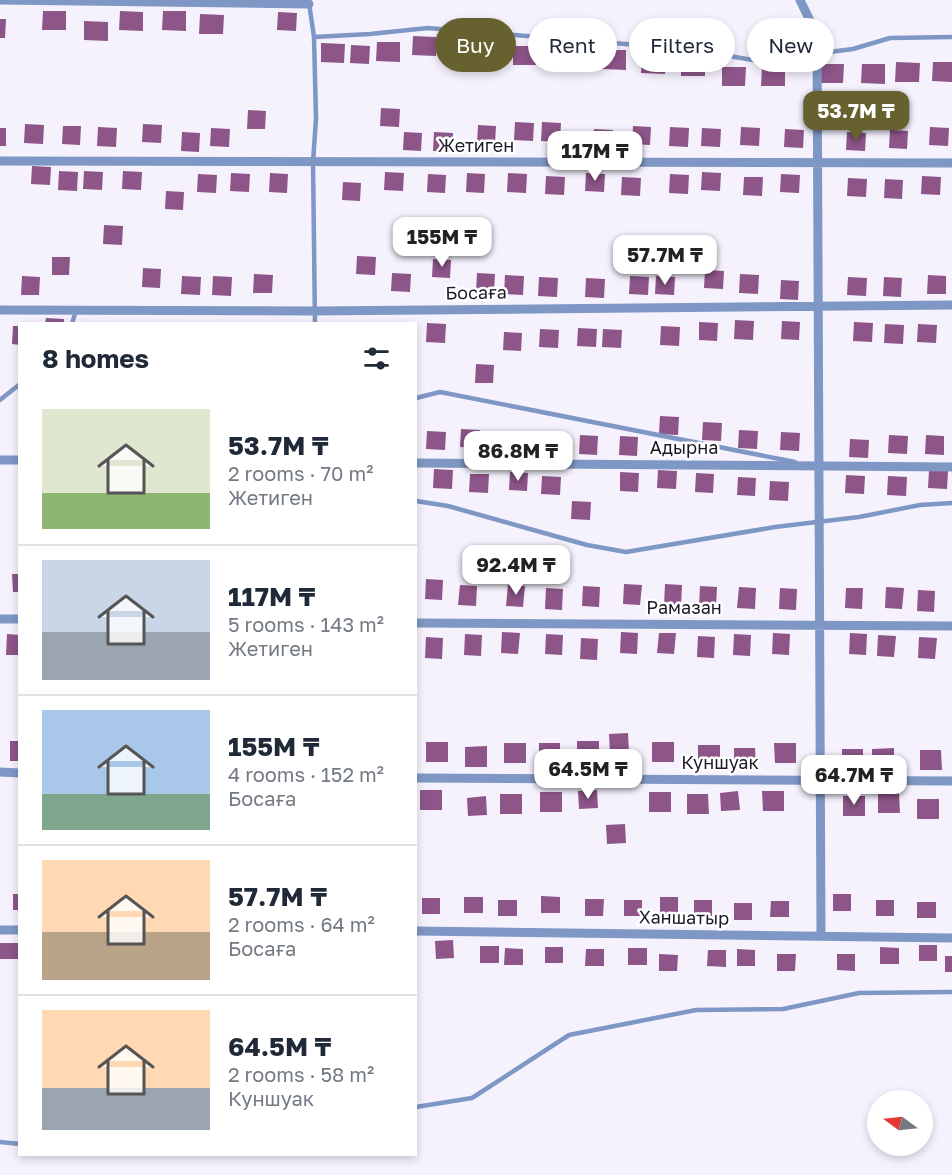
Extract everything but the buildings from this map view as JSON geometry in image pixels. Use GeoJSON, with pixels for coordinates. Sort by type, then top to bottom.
{"type":"FeatureCollection","features":[{"type":"Feature","properties":{"kind":"street"},"geometry":{"type":"LineString","coordinates":[[0,0],[309,2]]}},
{"type":"Feature","properties":{"kind":"street"},"geometry":{"type":"LineString","coordinates":[[800,0],[809,18]]}},
{"type":"Feature","properties":{"kind":"street"},"geometry":{"type":"LineString","coordinates":[[817,72],[817,466],[821,936]]}},
{"type":"Feature","properties":{"kind":"street","name":"Жетиген"},"geometry":{"type":"LineString","coordinates":[[0,161],[952,163]]}},
{"type":"Feature","properties":{"kind":"street","name":"Босаға"},"geometry":{"type":"LineString","coordinates":[[0,310],[315,311],[952,305]]}},
{"type":"Feature","properties":{"kind":"street"},"geometry":{"type":"LineString","coordinates":[[0,460],[18,460]]}},
{"type":"Feature","properties":{"kind":"street","name":"Адырна"},"geometry":{"type":"LineString","coordinates":[[417,463],[952,467]]}},
{"type":"Feature","properties":{"kind":"street"},"geometry":{"type":"LineString","coordinates":[[0,618],[18,619]]}},
{"type":"Feature","properties":{"kind":"street","name":"Рамазан"},"geometry":{"type":"LineString","coordinates":[[417,623],[952,626]]}},
{"type":"Feature","properties":{"kind":"street"},"geometry":{"type":"LineString","coordinates":[[0,772],[18,773]]}},
{"type":"Feature","properties":{"kind":"street","name":"Куншуак"},"geometry":{"type":"LineString","coordinates":[[417,778],[952,781]]}},
{"type":"Feature","properties":{"kind":"street"},"geometry":{"type":"LineString","coordinates":[[0,930],[18,930]]}},
{"type":"Feature","properties":{"kind":"street","name":"Ханшатыр"},"geometry":{"type":"LineString","coordinates":[[417,932],[952,938]]}},
{"type":"Feature","properties":{"kind":"lane"},"geometry":{"type":"LineString","coordinates":[[309,2],[314,37],[316,119],[313,162],[315,322]]}},
{"type":"Feature","properties":{"kind":"lane"},"geometry":{"type":"LineString","coordinates":[[314,37],[370,34],[428,27],[687,50],[747,59]]}},
{"type":"Feature","properties":{"kind":"lane"},"geometry":{"type":"LineString","coordinates":[[834,52],[853,49],[890,38],[952,37]]}},
{"type":"Feature","properties":{"kind":"lane"},"geometry":{"type":"LineString","coordinates":[[73,322],[76,310]]}},
{"type":"Feature","properties":{"kind":"lane"},"geometry":{"type":"LineString","coordinates":[[0,400],[18,386]]}},
{"type":"Feature","properties":{"kind":"lane"},"geometry":{"type":"LineString","coordinates":[[417,398],[440,392],[817,466]]}},
{"type":"Feature","properties":{"kind":"lane"},"geometry":{"type":"LineString","coordinates":[[417,501],[448,506],[587,545],[626,552],[952,503]]}},
{"type":"Feature","properties":{"kind":"lane"},"geometry":{"type":"LineString","coordinates":[[417,1107],[472,1098],[569,1035],[696,1010],[783,1010],[859,993],[952,992]]}},
{"type":"Feature","properties":{"kind":"lane"},"geometry":{"type":"LineString","coordinates":[[0,1142],[18,1144]]}}]}
